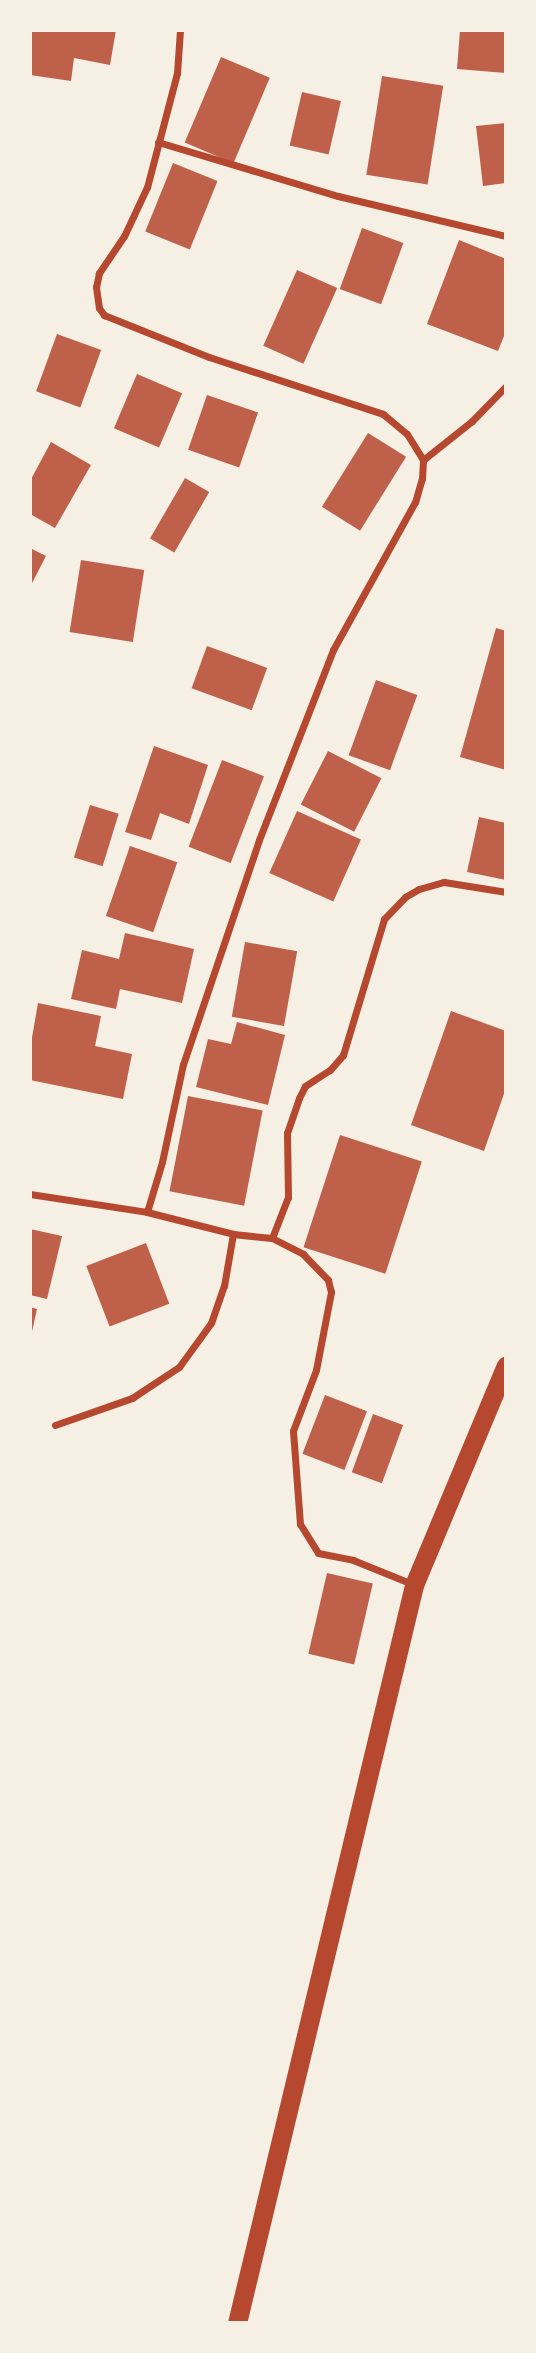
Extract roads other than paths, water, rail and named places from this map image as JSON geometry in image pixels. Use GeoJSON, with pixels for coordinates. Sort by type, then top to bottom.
{"type":"FeatureCollection","features":[{"type":"Feature","properties":{"kind":"highway"},"geometry":{"type":"LineString","coordinates":[[237,2323],[414,1585],[506,1365]]}},
{"type":"Feature","properties":{"kind":"street"},"geometry":{"type":"LineString","coordinates":[[147,1212],[162,1162],[183,1063],[259,840],[334,650],[415,502],[422,478],[423,460],[407,434],[383,414],[209,357],[104,315],[97,300],[99,273],[124,236],[141,199],[177,73],[180,30]]}},
{"type":"Feature","properties":{"kind":"street"},"geometry":{"type":"LineString","coordinates":[[158,142],[338,197],[506,236]]}},
{"type":"Feature","properties":{"kind":"street"},"geometry":{"type":"LineString","coordinates":[[423,460],[472,421],[506,386]]}},
{"type":"Feature","properties":{"kind":"street"},"geometry":{"type":"LineString","coordinates":[[272,1238],[288,1197],[287,1133],[299,1098],[304,1086],[330,1070],[343,1055],[384,919],[405,897],[419,889],[444,882],[506,892]]}},
{"type":"Feature","properties":{"kind":"street"},"geometry":{"type":"LineString","coordinates":[[30,1194],[147,1212],[233,1234],[272,1238],[303,1254],[328,1280],[331,1292],[316,1370],[293,1430],[300,1524],[318,1553],[353,1560],[414,1585]]}},
{"type":"Feature","properties":{"kind":"street"},"geometry":{"type":"LineString","coordinates":[[55,1425],[132,1398],[179,1367],[211,1323],[224,1286],[233,1234]]}}]}
